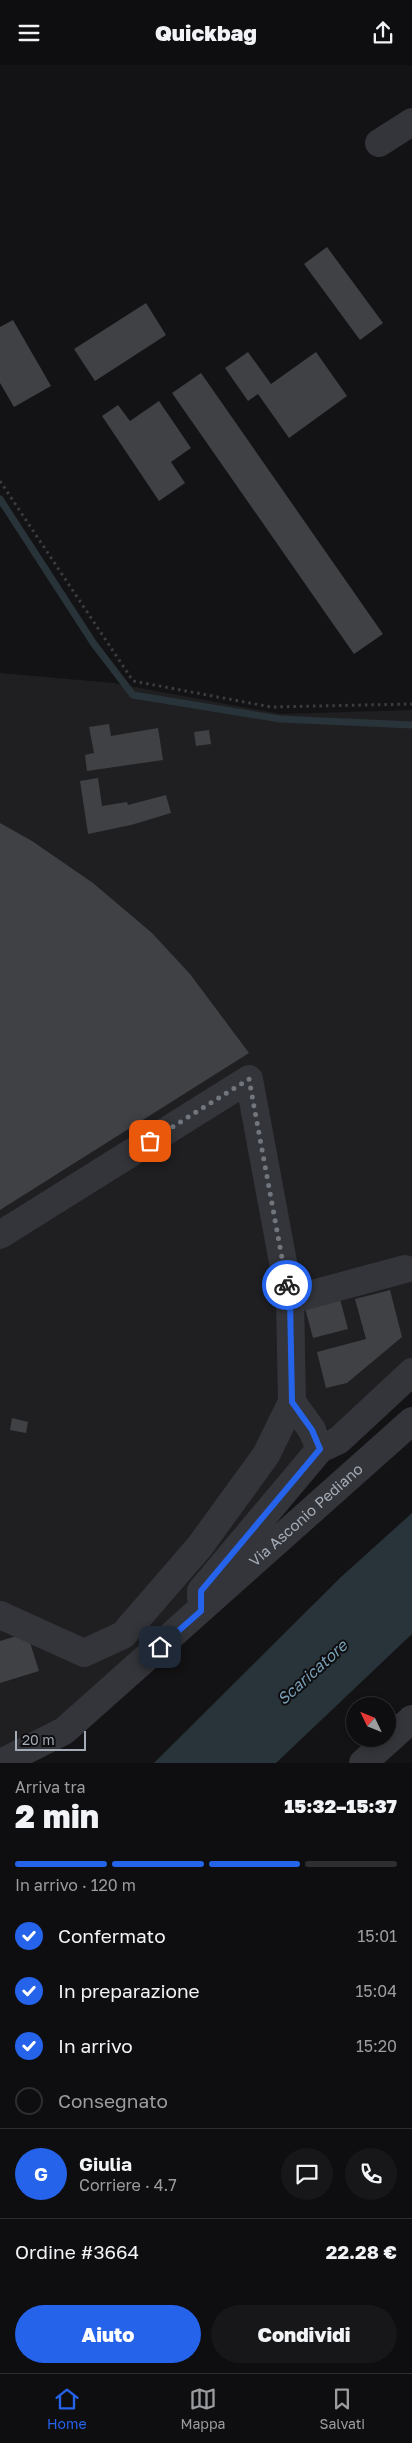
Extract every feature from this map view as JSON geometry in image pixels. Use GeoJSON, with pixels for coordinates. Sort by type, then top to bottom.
{"type":"FeatureCollection","features":[{"type":"Feature","properties":{"kind":"street"},"geometry":{"type":"LineString","coordinates":[[379,143],[412,122]]}},
{"type":"Feature","properties":{"kind":"street"},"geometry":{"type":"LineString","coordinates":[[0,1235],[249,1079],[290,1300],[292,1402],[266,1455],[200,1546],[123,1635],[84,1653],[0,1615]]}},
{"type":"Feature","properties":{"kind":"street"},"geometry":{"type":"LineString","coordinates":[[290,1300],[405,1269]]}},
{"type":"Feature","properties":{"kind":"street","name":"Via Asconio Pediano"},"geometry":{"type":"LineString","coordinates":[[201,1611],[201,1591],[329,1444],[412,1372]]}},
{"type":"Feature","properties":{"kind":"street"},"geometry":{"type":"LineString","coordinates":[[292,1402],[312,1430],[329,1444]]}},
{"type":"Feature","properties":{"kind":"street","name":"Via Asconio Pediano"},"geometry":{"type":"LineString","coordinates":[[0,1763],[64,1731],[201,1611],[412,1421]]}},
{"type":"Feature","properties":{"kind":"street"},"geometry":{"type":"LineString","coordinates":[[365,1760],[412,1719]]}},
{"type":"Feature","properties":{"kind":"street"},"geometry":{"type":"LineString","coordinates":[[365,1760],[377,1760],[412,1737]]}},
{"type":"Feature","properties":{"kind":"path"},"geometry":{"type":"LineString","coordinates":[[0,481],[133,681],[271,707],[412,704]]}},
{"type":"Feature","properties":{"kind":"shaded area"},"geometry":{"type":"Polygon","coordinates":[[[0,673],[113,683],[281,714],[412,710],[412,1366],[330,1430],[321,1423],[304,1440],[302,1463],[196,1611],[61,1726],[0,1759],[0,673]]]}},
{"type":"Feature","properties":{"kind":"water","name":"Scaricatore"},"geometry":{"type":"Polygon","coordinates":[[[412,1513],[412,1634],[276,1763],[154,1763],[341,1577],[412,1513]]]}},
{"type":"Feature","properties":{"kind":"building"},"geometry":{"type":"Polygon","coordinates":[[[327,247],[383,323],[360,340],[304,264],[327,247]]]}},
{"type":"Feature","properties":{"kind":"building"},"geometry":{"type":"Polygon","coordinates":[[[146,303],[166,335],[95,381],[74,349],[146,303]]]}},
{"type":"Feature","properties":{"kind":"building"},"geometry":{"type":"Polygon","coordinates":[[[13,320],[51,386],[14,407],[0,383],[0,327],[13,320]]]}},
{"type":"Feature","properties":{"kind":"building"},"geometry":{"type":"Polygon","coordinates":[[[248,352],[271,384],[316,352],[347,396],[289,438],[258,394],[248,401],[225,368],[248,352]]]}},
{"type":"Feature","properties":{"kind":"building"},"geometry":{"type":"Polygon","coordinates":[[[201,373],[383,634],[354,654],[172,393],[201,373]]]}},
{"type":"Feature","properties":{"kind":"building"},"geometry":{"type":"Polygon","coordinates":[[[159,401],[191,448],[171,462],[185,483],[159,501],[102,416],[118,405],[130,421],[159,401]]]}},
{"type":"Feature","properties":{"kind":"building"},"geometry":{"type":"Polygon","coordinates":[[[109,724],[111,736],[158,728],[163,760],[87,771],[85,755],[94,753],[89,727],[109,724]]]}},
{"type":"Feature","properties":{"kind":"building"},"geometry":{"type":"Polygon","coordinates":[[[209,730],[211,744],[196,746],[194,732],[209,730]]]}},
{"type":"Feature","properties":{"kind":"building"},"geometry":{"type":"Polygon","coordinates":[[[98,778],[102,806],[127,802],[128,805],[166,795],[171,813],[131,825],[88,834],[80,781],[98,778]]]}},
{"type":"Feature","properties":{"kind":"building"},"geometry":{"type":"Polygon","coordinates":[[[0,823],[32,841],[93,883],[152,933],[190,974],[249,1053],[0,1210],[0,823]]]}},
{"type":"Feature","properties":{"kind":"building"},"geometry":{"type":"Polygon","coordinates":[[[390,1290],[402,1337],[347,1383],[326,1388],[317,1352],[366,1339],[355,1299],[390,1290]]]}},
{"type":"Feature","properties":{"kind":"building"},"geometry":{"type":"Polygon","coordinates":[[[340,1299],[348,1329],[313,1338],[305,1308],[340,1299]]]}},
{"type":"Feature","properties":{"kind":"building"},"geometry":{"type":"Polygon","coordinates":[[[12,1418],[28,1422],[26,1433],[10,1430],[12,1418]]]}},
{"type":"Feature","properties":{"kind":"building"},"geometry":{"type":"Polygon","coordinates":[[[27,1633],[39,1671],[0,1683],[0,1641],[27,1633]]]}},
{"type":"Feature","properties":{"kind":"waterway"},"geometry":{"type":"LineString","coordinates":[[0,499],[94,644],[133,695],[280,719],[412,725]]}},
{"type":"Feature","properties":{"kind":"way so far"},"geometry":{"type":"LineString","coordinates":[[150,1141],[249,1079],[287,1285]]}},
{"type":"Feature","properties":{"kind":"route"},"geometry":{"type":"LineString","coordinates":[[160,1647],[201,1611],[201,1591],[320,1449],[312,1430],[292,1402],[290,1300],[287,1285]]}}]}
